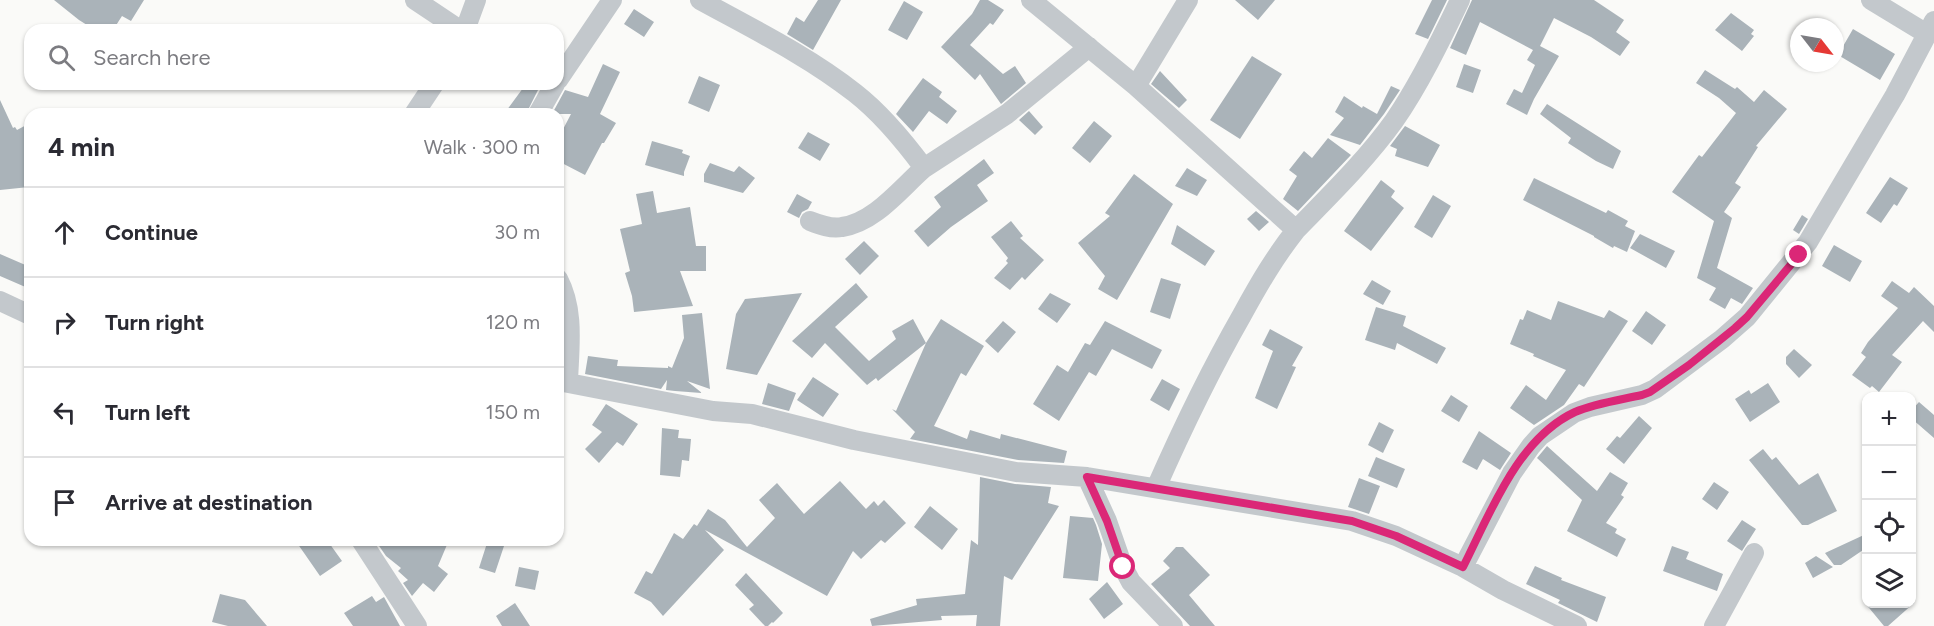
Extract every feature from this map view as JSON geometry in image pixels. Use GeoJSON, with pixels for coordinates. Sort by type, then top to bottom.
{"type":"FeatureCollection","features":[{"type":"Feature","properties":{"kind":"street"},"geometry":{"type":"LineString","coordinates":[[415,0],[451,24]]}},
{"type":"Feature","properties":{"kind":"street"},"geometry":{"type":"LineString","coordinates":[[467,24],[476,0]]}},
{"type":"Feature","properties":{"kind":"street"},"geometry":{"type":"LineString","coordinates":[[564,71],[612,0]]}},
{"type":"Feature","properties":{"kind":"street"},"geometry":{"type":"LineString","coordinates":[[700,0],[810,61],[857,94],[886,120],[924,168]]}},
{"type":"Feature","properties":{"kind":"street"},"geometry":{"type":"LineString","coordinates":[[1031,0],[1136,86],[1296,230]]}},
{"type":"Feature","properties":{"kind":"street"},"geometry":{"type":"LineString","coordinates":[[1136,86],[1188,0]]}},
{"type":"Feature","properties":{"kind":"street"},"geometry":{"type":"LineString","coordinates":[[1156,488],[1187,419],[1225,344],[1275,258],[1296,230],[1344,181],[1393,121],[1413,90],[1460,0]]}},
{"type":"Feature","properties":{"kind":"street"},"geometry":{"type":"LineString","coordinates":[[1463,567],[1512,472],[1540,436],[1574,413],[1590,406],[1642,395],[1655,389],[1722,339],[1747,317],[1808,242],[1895,95],[1931,28],[1871,0]]}},
{"type":"Feature","properties":{"kind":"street"},"geometry":{"type":"LineString","coordinates":[[810,221],[841,228],[860,222],[881,208],[924,168],[1006,114],[1089,47]]}},
{"type":"Feature","properties":{"kind":"street"},"geometry":{"type":"LineString","coordinates":[[418,108],[430,90]]}},
{"type":"Feature","properties":{"kind":"street"},"geometry":{"type":"LineString","coordinates":[[541,108],[552,90]]}},
{"type":"Feature","properties":{"kind":"street"},"geometry":{"type":"LineString","coordinates":[[564,294],[570,325],[564,374]]}},
{"type":"Feature","properties":{"kind":"street"},"geometry":{"type":"LineString","coordinates":[[564,382],[713,411],[752,414],[854,440],[1016,472],[1087,477],[1352,521],[1396,536],[1463,567],[1577,626]]}},
{"type":"Feature","properties":{"kind":"street"},"geometry":{"type":"LineString","coordinates":[[1087,477],[1131,582],[1173,626]]}},
{"type":"Feature","properties":{"kind":"street"},"geometry":{"type":"LineString","coordinates":[[365,546],[417,626]]}},
{"type":"Feature","properties":{"kind":"street"},"geometry":{"type":"LineString","coordinates":[[1714,626],[1754,553]]}},
{"type":"Feature","properties":{"kind":"building"},"geometry":{"type":"Polygon","coordinates":[[[54,0],[144,0],[131,21],[122,16],[117,24],[85,24],[54,0]]]}},
{"type":"Feature","properties":{"kind":"building"},"geometry":{"type":"Polygon","coordinates":[[[818,0],[841,0],[813,50],[787,34],[796,17],[804,22],[818,0]]]}},
{"type":"Feature","properties":{"kind":"building"},"geometry":{"type":"Polygon","coordinates":[[[980,0],[988,0],[1004,10],[993,25],[990,23],[970,45],[1003,74],[1015,66],[1026,83],[1001,104],[980,74],[975,80],[941,47],[972,14],[980,0]]]}},
{"type":"Feature","properties":{"kind":"building"},"geometry":{"type":"Polygon","coordinates":[[[1235,0],[1275,0],[1258,20],[1235,0]]]}},
{"type":"Feature","properties":{"kind":"building"},"geometry":{"type":"Polygon","coordinates":[[[1432,0],[1447,0],[1428,39],[1415,34],[1432,0]]]}},
{"type":"Feature","properties":{"kind":"building"},"geometry":{"type":"Polygon","coordinates":[[[1472,0],[1594,0],[1624,20],[1616,32],[1630,42],[1620,56],[1591,37],[1554,18],[1540,46],[1559,56],[1527,115],[1506,104],[1514,89],[1522,93],[1535,65],[1527,60],[1533,50],[1480,22],[1466,55],[1450,48],[1472,0]]]}},
{"type":"Feature","properties":{"kind":"building"},"geometry":{"type":"Polygon","coordinates":[[[904,1],[923,12],[907,40],[888,30],[904,1]]]}},
{"type":"Feature","properties":{"kind":"building"},"geometry":{"type":"Polygon","coordinates":[[[634,9],[654,22],[644,37],[624,24],[634,9]]]}},
{"type":"Feature","properties":{"kind":"building"},"geometry":{"type":"Polygon","coordinates":[[[1731,13],[1754,30],[1751,34],[1754,36],[1742,51],[1715,30],[1731,13]]]}},
{"type":"Feature","properties":{"kind":"building"},"geometry":{"type":"Polygon","coordinates":[[[1853,29],[1895,54],[1880,80],[1844,59],[1844,45],[1853,29]]]}},
{"type":"Feature","properties":{"kind":"building"},"geometry":{"type":"Polygon","coordinates":[[[1252,56],[1282,74],[1240,139],[1210,120],[1252,56]]]}},
{"type":"Feature","properties":{"kind":"building"},"geometry":{"type":"Polygon","coordinates":[[[603,64],[620,72],[600,114],[616,123],[585,175],[564,164],[564,127],[571,114],[564,114],[564,108],[555,108],[565,90],[588,97],[603,64]]]}},
{"type":"Feature","properties":{"kind":"building"},"geometry":{"type":"Polygon","coordinates":[[[1464,64],[1481,70],[1473,93],[1456,87],[1464,64]]]}},
{"type":"Feature","properties":{"kind":"building"},"geometry":{"type":"Polygon","coordinates":[[[1705,70],[1735,89],[1737,87],[1754,102],[1764,90],[1787,109],[1756,146],[1758,147],[1735,183],[1741,187],[1724,212],[1732,218],[1717,268],[1753,288],[1742,304],[1731,298],[1725,309],[1709,300],[1716,288],[1697,278],[1714,221],[1672,192],[1699,155],[1702,157],[1736,113],[1696,83],[1705,70]]]}},
{"type":"Feature","properties":{"kind":"building"},"geometry":{"type":"Polygon","coordinates":[[[1160,71],[1187,100],[1179,108],[1151,84],[1160,71]]]}},
{"type":"Feature","properties":{"kind":"building"},"geometry":{"type":"Polygon","coordinates":[[[699,76],[720,85],[709,112],[688,103],[699,76]]]}},
{"type":"Feature","properties":{"kind":"building"},"geometry":{"type":"Polygon","coordinates":[[[923,78],[942,92],[939,97],[957,111],[947,124],[929,111],[913,132],[896,114],[923,78]]]}},
{"type":"Feature","properties":{"kind":"building"},"geometry":{"type":"Polygon","coordinates":[[[1391,86],[1400,90],[1360,145],[1330,135],[1344,118],[1335,112],[1344,96],[1362,108],[1363,106],[1377,114],[1391,86]]]}},
{"type":"Feature","properties":{"kind":"building"},"geometry":{"type":"Polygon","coordinates":[[[522,90],[538,90],[529,108],[508,108],[522,90]]]}},
{"type":"Feature","properties":{"kind":"building"},"geometry":{"type":"Polygon","coordinates":[[[0,100],[13,128],[17,130],[24,126],[24,188],[0,190],[0,100]]]}},
{"type":"Feature","properties":{"kind":"building"},"geometry":{"type":"Polygon","coordinates":[[[1547,104],[1621,151],[1613,169],[1568,143],[1571,138],[1540,114],[1547,104]]]}},
{"type":"Feature","properties":{"kind":"building"},"geometry":{"type":"Polygon","coordinates":[[[1029,111],[1043,127],[1035,135],[1019,120],[1029,111]]]}},
{"type":"Feature","properties":{"kind":"building"},"geometry":{"type":"Polygon","coordinates":[[[1094,121],[1112,136],[1090,163],[1072,148],[1094,121]]]}},
{"type":"Feature","properties":{"kind":"building"},"geometry":{"type":"Polygon","coordinates":[[[1405,126],[1440,145],[1428,167],[1395,156],[1397,149],[1390,146],[1405,126]]]}},
{"type":"Feature","properties":{"kind":"building"},"geometry":{"type":"Polygon","coordinates":[[[808,132],[830,144],[820,161],[798,148],[808,132]]]}},
{"type":"Feature","properties":{"kind":"building"},"geometry":{"type":"Polygon","coordinates":[[[1328,138],[1351,155],[1298,211],[1283,199],[1297,176],[1289,170],[1304,151],[1312,158],[1328,138]]]}},
{"type":"Feature","properties":{"kind":"building"},"geometry":{"type":"Polygon","coordinates":[[[652,141],[683,150],[682,153],[690,156],[684,176],[645,165],[652,141]]]}},
{"type":"Feature","properties":{"kind":"building"},"geometry":{"type":"Polygon","coordinates":[[[984,159],[994,173],[977,185],[988,201],[951,227],[928,247],[914,231],[941,207],[934,197],[984,159]]]}},
{"type":"Feature","properties":{"kind":"building"},"geometry":{"type":"Polygon","coordinates":[[[710,163],[734,172],[739,166],[755,178],[743,193],[704,182],[704,174],[710,163]]]}},
{"type":"Feature","properties":{"kind":"building"},"geometry":{"type":"Polygon","coordinates":[[[1187,168],[1207,180],[1197,196],[1175,186],[1187,168]]]}},
{"type":"Feature","properties":{"kind":"building"},"geometry":{"type":"Polygon","coordinates":[[[1134,174],[1173,204],[1117,300],[1098,289],[1105,276],[1078,243],[1110,216],[1105,213],[1134,174]]]}},
{"type":"Feature","properties":{"kind":"building"},"geometry":{"type":"Polygon","coordinates":[[[1890,177],[1908,188],[1897,206],[1894,204],[1881,223],[1866,213],[1890,177]]]}},
{"type":"Feature","properties":{"kind":"building"},"geometry":{"type":"Polygon","coordinates":[[[1534,178],[1606,213],[1608,210],[1628,221],[1625,226],[1635,231],[1627,252],[1614,246],[1613,248],[1523,200],[1534,178]]]}},
{"type":"Feature","properties":{"kind":"building"},"geometry":{"type":"Polygon","coordinates":[[[1381,180],[1395,191],[1391,197],[1404,208],[1371,251],[1344,231],[1381,180]]]}},
{"type":"Feature","properties":{"kind":"building"},"geometry":{"type":"Polygon","coordinates":[[[653,191],[657,213],[690,207],[696,246],[706,246],[706,271],[680,271],[693,306],[634,312],[625,273],[630,271],[620,229],[642,224],[636,194],[653,191]]]}},
{"type":"Feature","properties":{"kind":"building"},"geometry":{"type":"Polygon","coordinates":[[[797,194],[812,202],[799,218],[787,212],[797,194]]]}},
{"type":"Feature","properties":{"kind":"building"},"geometry":{"type":"Polygon","coordinates":[[[1433,195],[1451,206],[1432,238],[1414,227],[1433,195]]]}},
{"type":"Feature","properties":{"kind":"building"},"geometry":{"type":"Polygon","coordinates":[[[1256,211],[1269,222],[1259,231],[1247,219],[1256,211]]]}},
{"type":"Feature","properties":{"kind":"building"},"geometry":{"type":"Polygon","coordinates":[[[1802,215],[1808,219],[1799,234],[1793,230],[1802,215]]]}},
{"type":"Feature","properties":{"kind":"building"},"geometry":{"type":"Polygon","coordinates":[[[1011,221],[1023,236],[1020,238],[1044,260],[1025,280],[1022,277],[1010,290],[994,278],[1008,263],[1006,261],[1008,258],[991,237],[1011,221]]]}},
{"type":"Feature","properties":{"kind":"building"},"geometry":{"type":"Polygon","coordinates":[[[1177,225],[1215,251],[1205,266],[1171,244],[1177,225]]]}},
{"type":"Feature","properties":{"kind":"building"},"geometry":{"type":"Polygon","coordinates":[[[1640,234],[1675,251],[1666,268],[1630,248],[1640,234]]]}},
{"type":"Feature","properties":{"kind":"building"},"geometry":{"type":"Polygon","coordinates":[[[864,241],[879,256],[860,275],[845,259],[864,241]]]}},
{"type":"Feature","properties":{"kind":"building"},"geometry":{"type":"Polygon","coordinates":[[[1834,245],[1862,261],[1850,282],[1822,266],[1834,245]]]}},
{"type":"Feature","properties":{"kind":"building"},"geometry":{"type":"Polygon","coordinates":[[[0,254],[24,264],[24,286],[0,276],[0,254]]]}},
{"type":"Feature","properties":{"kind":"building"},"geometry":{"type":"Polygon","coordinates":[[[1161,278],[1181,284],[1170,319],[1150,312],[1161,278]]]}},
{"type":"Feature","properties":{"kind":"building"},"geometry":{"type":"Polygon","coordinates":[[[1372,280],[1391,291],[1383,305],[1363,294],[1372,280]]]}},
{"type":"Feature","properties":{"kind":"building"},"geometry":{"type":"Polygon","coordinates":[[[1892,281],[1909,293],[1914,287],[1934,306],[1934,332],[1923,321],[1892,355],[1902,362],[1879,392],[1852,375],[1866,357],[1861,353],[1868,342],[1898,308],[1881,296],[1892,281]]]}},
{"type":"Feature","properties":{"kind":"building"},"geometry":{"type":"Polygon","coordinates":[[[856,283],[868,297],[835,327],[869,361],[896,339],[892,331],[913,319],[926,343],[878,381],[876,378],[867,385],[825,343],[812,358],[792,341],[856,283]]]}},
{"type":"Feature","properties":{"kind":"building"},"geometry":{"type":"Polygon","coordinates":[[[802,293],[757,375],[726,369],[736,314],[745,299],[802,293]]]}},
{"type":"Feature","properties":{"kind":"building"},"geometry":{"type":"Polygon","coordinates":[[[1050,293],[1071,304],[1057,323],[1038,309],[1050,293]]]}},
{"type":"Feature","properties":{"kind":"building"},"geometry":{"type":"Polygon","coordinates":[[[1558,301],[1604,318],[1609,310],[1628,321],[1584,387],[1579,384],[1564,405],[1534,425],[1510,408],[1526,385],[1546,400],[1566,370],[1510,344],[1520,319],[1523,320],[1527,310],[1551,320],[1558,301]]]}},
{"type":"Feature","properties":{"kind":"building"},"geometry":{"type":"Polygon","coordinates":[[[1376,307],[1406,316],[1403,326],[1446,348],[1437,364],[1397,343],[1395,350],[1365,340],[1376,307]]]}},
{"type":"Feature","properties":{"kind":"building"},"geometry":{"type":"Polygon","coordinates":[[[1646,311],[1666,325],[1652,345],[1632,331],[1646,311]]]}},
{"type":"Feature","properties":{"kind":"building"},"geometry":{"type":"Polygon","coordinates":[[[702,313],[710,389],[687,381],[702,393],[666,390],[667,380],[661,389],[585,374],[588,356],[618,360],[617,366],[668,368],[668,366],[672,368],[684,338],[682,315],[702,313]]]}},
{"type":"Feature","properties":{"kind":"building"},"geometry":{"type":"Polygon","coordinates":[[[941,319],[984,346],[966,376],[961,373],[934,426],[967,439],[970,430],[1000,439],[1001,434],[1067,451],[1064,463],[1018,460],[910,439],[915,432],[892,409],[896,411],[926,343],[941,319]]]}},
{"type":"Feature","properties":{"kind":"building"},"geometry":{"type":"Polygon","coordinates":[[[1003,321],[1016,332],[998,353],[985,341],[1003,321]]]}},
{"type":"Feature","properties":{"kind":"building"},"geometry":{"type":"Polygon","coordinates":[[[1105,321],[1162,350],[1152,369],[1112,349],[1096,376],[1089,372],[1059,421],[1033,404],[1057,365],[1068,372],[1085,343],[1090,345],[1105,321]]]}},
{"type":"Feature","properties":{"kind":"building"},"geometry":{"type":"Polygon","coordinates":[[[1270,329],[1303,347],[1292,366],[1296,367],[1277,409],[1255,398],[1273,351],[1262,345],[1270,329]]]}},
{"type":"Feature","properties":{"kind":"building"},"geometry":{"type":"Polygon","coordinates":[[[1794,349],[1812,365],[1799,378],[1786,364],[1786,357],[1794,349]]]}},
{"type":"Feature","properties":{"kind":"building"},"geometry":{"type":"Polygon","coordinates":[[[813,377],[839,394],[823,417],[797,400],[813,377]]]}},
{"type":"Feature","properties":{"kind":"building"},"geometry":{"type":"Polygon","coordinates":[[[1162,379],[1180,389],[1169,411],[1150,400],[1162,379]]]}},
{"type":"Feature","properties":{"kind":"building"},"geometry":{"type":"Polygon","coordinates":[[[768,383],[796,393],[789,411],[762,404],[768,383]]]}},
{"type":"Feature","properties":{"kind":"building"},"geometry":{"type":"Polygon","coordinates":[[[1768,383],[1780,402],[1750,422],[1735,399],[1749,390],[1751,394],[1768,383]]]}},
{"type":"Feature","properties":{"kind":"building"},"geometry":{"type":"Polygon","coordinates":[[[1451,395],[1468,406],[1459,422],[1441,411],[1451,395]]]}},
{"type":"Feature","properties":{"kind":"building"},"geometry":{"type":"Polygon","coordinates":[[[1919,402],[1934,415],[1934,438],[1916,422],[1916,405],[1919,402]]]}},
{"type":"Feature","properties":{"kind":"building"},"geometry":{"type":"Polygon","coordinates":[[[606,404],[638,424],[623,446],[617,442],[599,463],[585,449],[602,432],[592,425],[606,404]]]}},
{"type":"Feature","properties":{"kind":"building"},"geometry":{"type":"Polygon","coordinates":[[[1639,416],[1652,428],[1624,464],[1606,449],[1617,436],[1620,438],[1639,416]]]}},
{"type":"Feature","properties":{"kind":"building"},"geometry":{"type":"Polygon","coordinates":[[[1379,422],[1394,430],[1383,453],[1368,445],[1379,422]]]}},
{"type":"Feature","properties":{"kind":"building"},"geometry":{"type":"Polygon","coordinates":[[[662,428],[679,430],[678,438],[691,439],[689,461],[682,460],[680,477],[660,475],[662,428]]]}},
{"type":"Feature","properties":{"kind":"building"},"geometry":{"type":"Polygon","coordinates":[[[1479,431],[1511,453],[1500,470],[1483,459],[1477,470],[1462,462],[1479,431]]]}},
{"type":"Feature","properties":{"kind":"building"},"geometry":{"type":"Polygon","coordinates":[[[1547,446],[1597,491],[1610,472],[1628,483],[1621,495],[1624,497],[1606,523],[1617,529],[1615,533],[1626,539],[1617,557],[1567,531],[1582,500],[1537,458],[1547,446]]]}},
{"type":"Feature","properties":{"kind":"building"},"geometry":{"type":"Polygon","coordinates":[[[1763,449],[1772,460],[1776,457],[1799,485],[1818,473],[1837,511],[1808,525],[1802,525],[1749,460],[1763,449]]]}},
{"type":"Feature","properties":{"kind":"building"},"geometry":{"type":"Polygon","coordinates":[[[1376,457],[1405,469],[1397,488],[1368,476],[1376,457]]]}},
{"type":"Feature","properties":{"kind":"building"},"geometry":{"type":"Polygon","coordinates":[[[980,477],[1015,484],[1051,487],[1048,503],[1059,506],[1012,580],[1004,576],[1000,626],[976,626],[977,615],[941,616],[942,620],[872,626],[870,619],[917,605],[916,599],[965,594],[971,540],[978,545],[980,477]]]}},
{"type":"Feature","properties":{"kind":"building"},"geometry":{"type":"Polygon","coordinates":[[[1359,478],[1380,486],[1369,514],[1348,507],[1359,478]]]}},
{"type":"Feature","properties":{"kind":"building"},"geometry":{"type":"Polygon","coordinates":[[[840,481],[866,509],[874,501],[878,506],[884,500],[906,523],[885,543],[881,540],[861,559],[853,551],[827,596],[705,530],[724,550],[663,616],[651,602],[634,593],[646,571],[652,574],[674,533],[683,539],[694,524],[697,526],[708,509],[725,520],[747,547],[775,518],[759,500],[777,483],[804,514],[840,481]]]}},
{"type":"Feature","properties":{"kind":"building"},"geometry":{"type":"Polygon","coordinates":[[[1714,482],[1729,492],[1717,510],[1702,499],[1714,482]]]}},
{"type":"Feature","properties":{"kind":"building"},"geometry":{"type":"Polygon","coordinates":[[[930,506],[958,529],[942,550],[914,527],[930,506]]]}},
{"type":"Feature","properties":{"kind":"building"},"geometry":{"type":"Polygon","coordinates":[[[1070,516],[1093,518],[1102,544],[1098,581],[1063,578],[1070,516]]]}},
{"type":"Feature","properties":{"kind":"building"},"geometry":{"type":"Polygon","coordinates":[[[1742,520],[1756,529],[1742,551],[1727,541],[1742,520]]]}},
{"type":"Feature","properties":{"kind":"building"},"geometry":{"type":"Polygon","coordinates":[[[1862,536],[1862,551],[1841,565],[1834,565],[1825,553],[1862,536]]]}},
{"type":"Feature","properties":{"kind":"building"},"geometry":{"type":"Polygon","coordinates":[[[299,546],[331,546],[342,561],[320,576],[299,546]]]}},
{"type":"Feature","properties":{"kind":"building"},"geometry":{"type":"Polygon","coordinates":[[[379,546],[446,546],[438,566],[448,574],[434,592],[423,583],[412,596],[403,583],[408,580],[398,571],[401,568],[386,556],[379,546]]]}},
{"type":"Feature","properties":{"kind":"building"},"geometry":{"type":"Polygon","coordinates":[[[486,546],[504,546],[495,573],[479,568],[486,546]]]}},
{"type":"Feature","properties":{"kind":"building"},"geometry":{"type":"Polygon","coordinates":[[[1672,546],[1689,552],[1686,559],[1723,574],[1717,591],[1663,571],[1672,546]]]}},
{"type":"Feature","properties":{"kind":"building"},"geometry":{"type":"Polygon","coordinates":[[[1176,547],[1183,547],[1210,575],[1189,595],[1215,626],[1190,626],[1151,584],[1170,568],[1163,561],[1176,547]]]}},
{"type":"Feature","properties":{"kind":"building"},"geometry":{"type":"Polygon","coordinates":[[[1816,556],[1833,567],[1813,578],[1805,563],[1816,556]]]}},
{"type":"Feature","properties":{"kind":"building"},"geometry":{"type":"Polygon","coordinates":[[[1535,566],[1562,578],[1561,580],[1606,597],[1597,622],[1558,603],[1560,600],[1526,584],[1535,566]]]}},
{"type":"Feature","properties":{"kind":"building"},"geometry":{"type":"Polygon","coordinates":[[[519,567],[539,571],[535,590],[515,586],[519,567]]]}},
{"type":"Feature","properties":{"kind":"building"},"geometry":{"type":"Polygon","coordinates":[[[746,573],[783,613],[768,626],[765,626],[749,609],[754,605],[735,585],[746,573]]]}},
{"type":"Feature","properties":{"kind":"building"},"geometry":{"type":"Polygon","coordinates":[[[1107,582],[1123,604],[1104,619],[1089,599],[1107,582]]]}},
{"type":"Feature","properties":{"kind":"building"},"geometry":{"type":"Polygon","coordinates":[[[220,594],[245,600],[267,626],[228,626],[212,622],[220,594]]]}},
{"type":"Feature","properties":{"kind":"building"},"geometry":{"type":"Polygon","coordinates":[[[372,596],[376,602],[384,597],[400,626],[353,626],[344,613],[372,596]]]}},
{"type":"Feature","properties":{"kind":"building"},"geometry":{"type":"Polygon","coordinates":[[[515,603],[530,626],[502,626],[496,616],[515,603]]]}},
{"type":"Feature","properties":{"kind":"building"},"geometry":{"type":"Polygon","coordinates":[[[1869,608],[1908,608],[1888,626],[1884,626],[1869,608]]]}},
{"type":"Feature","properties":{"kind":"route"},"geometry":{"type":"LineString","coordinates":[[1123,567],[1107,521],[1087,477],[1352,521],[1396,536],[1463,567],[1512,472],[1540,436],[1563,419],[1590,406],[1642,395],[1655,389],[1689,365],[1747,317],[1799,255]]}}]}
